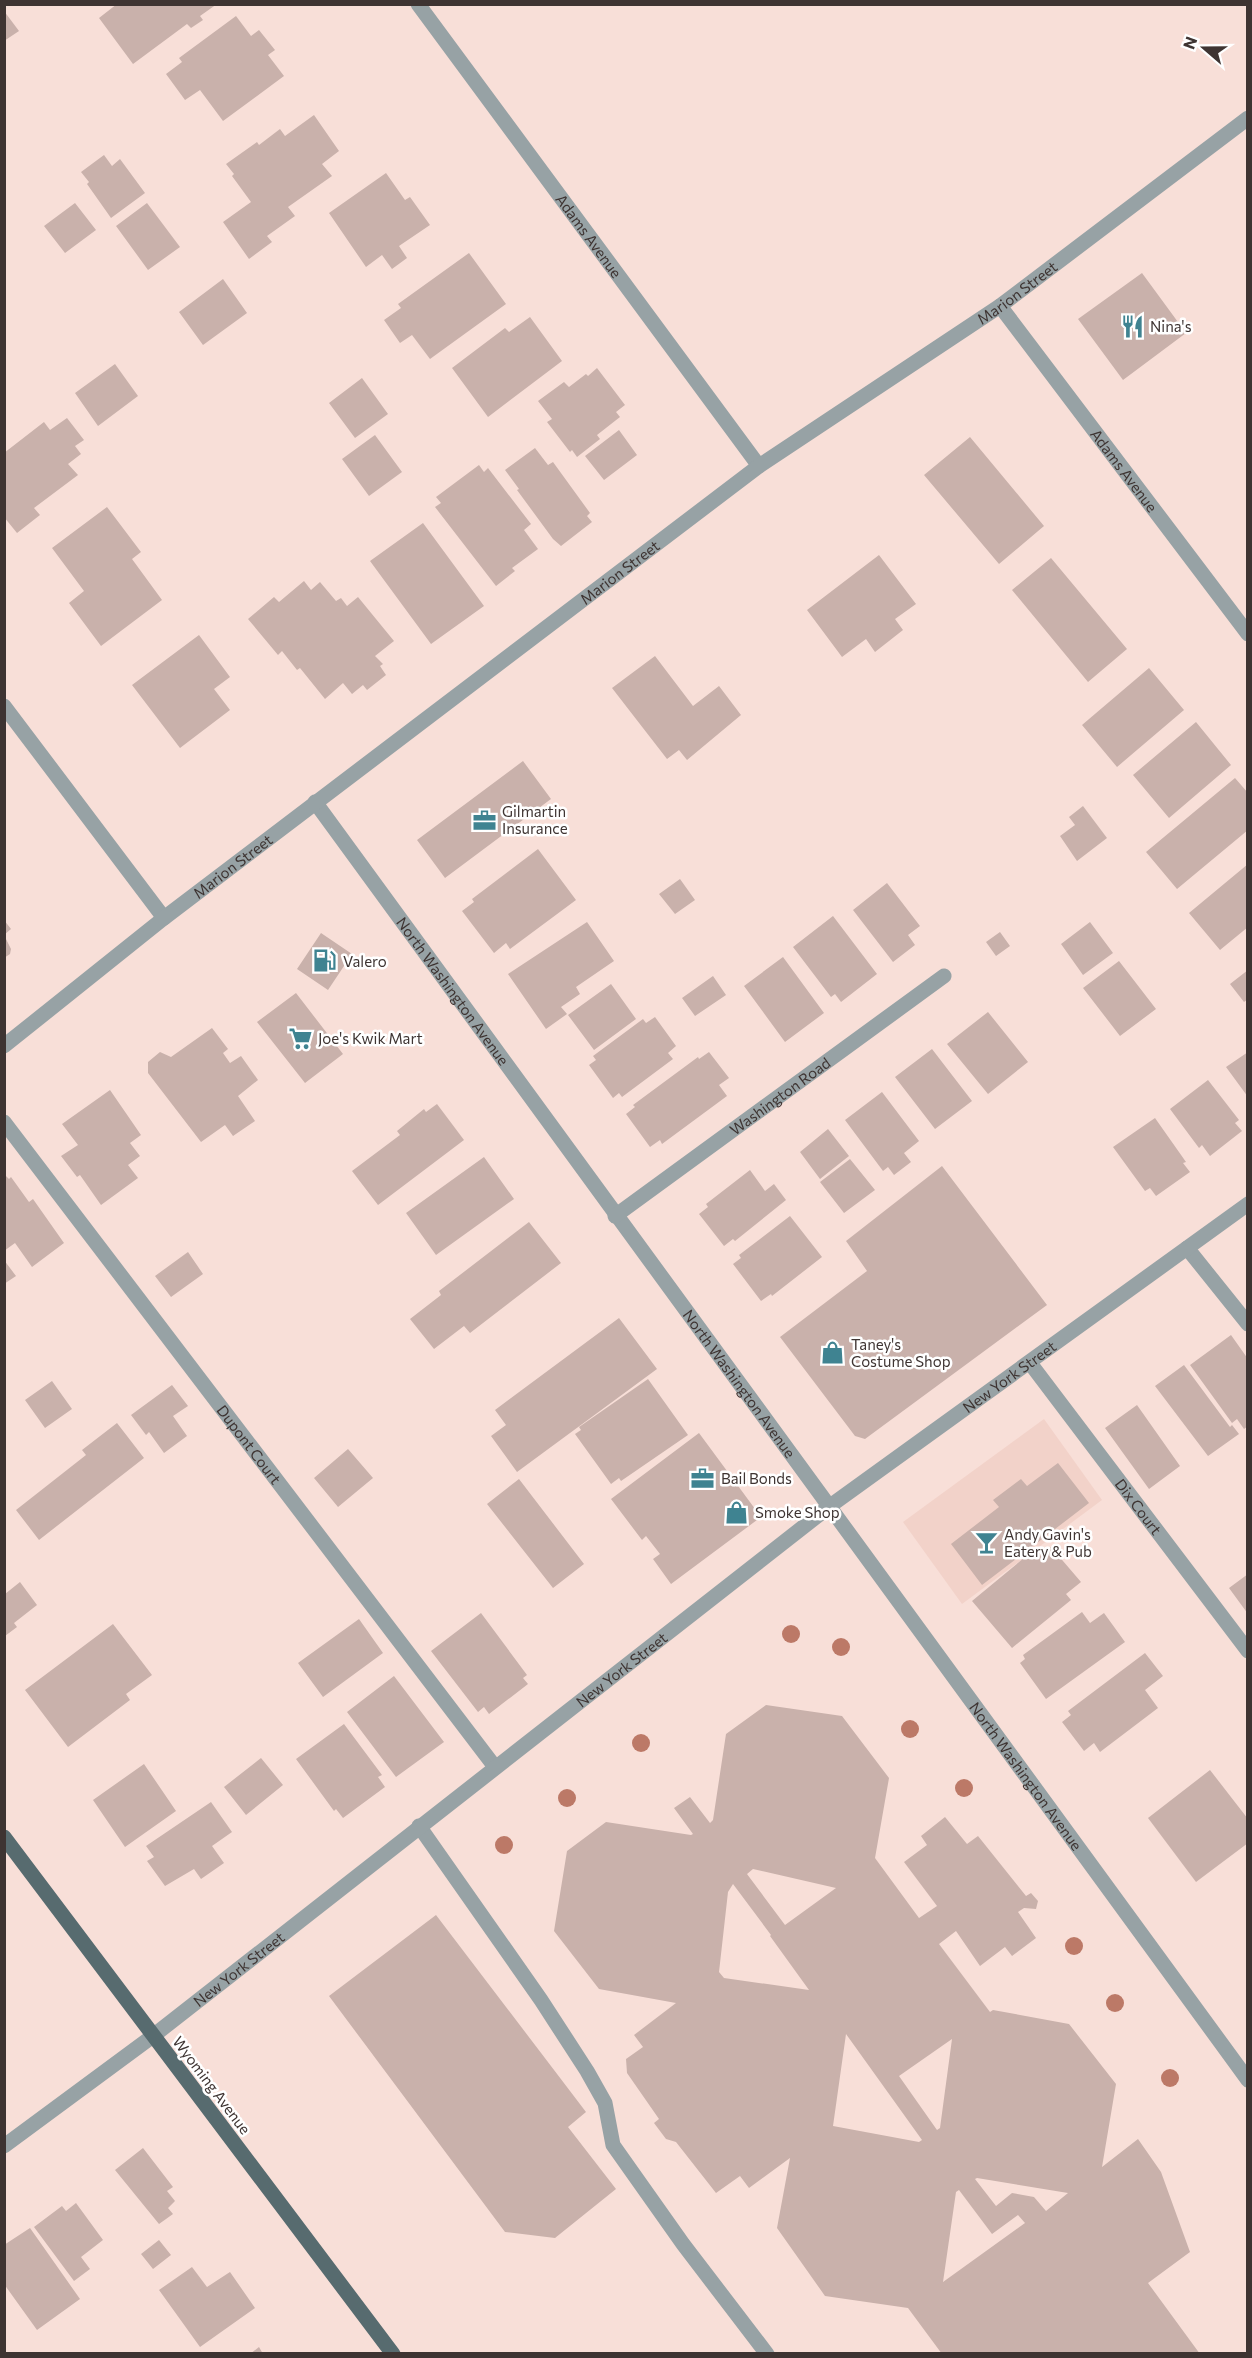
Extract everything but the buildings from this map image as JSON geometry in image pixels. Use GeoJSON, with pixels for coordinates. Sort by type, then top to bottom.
{"type":"FeatureCollection","features":[{"type":"Feature","properties":{"kind":"main road","name":"Wyoming Avenue"},"geometry":{"type":"LineString","coordinates":[[4,1837],[393,2354]]}},
{"type":"Feature","properties":{"kind":"street","name":"Adams Avenue"},"geometry":{"type":"LineString","coordinates":[[418,4],[759,466]]}},
{"type":"Feature","properties":{"kind":"street","name":"Marion Street"},"geometry":{"type":"LineString","coordinates":[[4,1046],[164,918],[315,802],[759,466],[1000,306],[1248,118]]}},
{"type":"Feature","properties":{"kind":"street","name":"Adams Avenue"},"geometry":{"type":"LineString","coordinates":[[1000,306],[1248,634]]}},
{"type":"Feature","properties":{"kind":"street"},"geometry":{"type":"LineString","coordinates":[[4,706],[164,918]]}},
{"type":"Feature","properties":{"kind":"street","name":"North Washington Avenue"},"geometry":{"type":"LineString","coordinates":[[315,802],[615,1216],[830,1506],[1248,2080]]}},
{"type":"Feature","properties":{"kind":"street","name":"Washington Road"},"geometry":{"type":"LineString","coordinates":[[615,1216],[944,976]]}},
{"type":"Feature","properties":{"kind":"street","name":"Dupont Court"},"geometry":{"type":"LineString","coordinates":[[4,1122],[495,1767]]}},
{"type":"Feature","properties":{"kind":"street","name":"New York Street"},"geometry":{"type":"LineString","coordinates":[[4,2146],[153,2036],[830,1506],[1248,1204]]}},
{"type":"Feature","properties":{"kind":"street"},"geometry":{"type":"LineString","coordinates":[[1187,1248],[1248,1324]]}},
{"type":"Feature","properties":{"kind":"street","name":"Dix Court"},"geometry":{"type":"LineString","coordinates":[[1030,1363],[1248,1652]]}},
{"type":"Feature","properties":{"kind":"street"},"geometry":{"type":"LineString","coordinates":[[419,1826],[541,2000],[587,2071],[605,2103],[613,2145],[683,2244],[766,2354]]}},
{"type":"Feature","properties":{"kind":"shaded area"},"geometry":{"type":"Polygon","coordinates":[[[1044,1419],[1102,1500],[962,1604],[903,1522],[1044,1419]]]}},
{"type":"Feature","properties":{"kind":"place","name":"Nina's"},"geometry":{"type":"Point","coordinates":[1132,326]}},
{"type":"Feature","properties":{"kind":"place","name":"Gilmartin Insurance"},"geometry":{"type":"Point","coordinates":[484,820]}},
{"type":"Feature","properties":{"kind":"place","name":"Valero"},"geometry":{"type":"Point","coordinates":[325,961]}},
{"type":"Feature","properties":{"kind":"place","name":"Joe's Kwik Mart"},"geometry":{"type":"Point","coordinates":[300,1038]}},
{"type":"Feature","properties":{"kind":"place","name":"Taney's Costume Shop"},"geometry":{"type":"Point","coordinates":[833,1353]}},
{"type":"Feature","properties":{"kind":"place","name":"Bail Bonds"},"geometry":{"type":"Point","coordinates":[703,1478]}},
{"type":"Feature","properties":{"kind":"place","name":"Smoke Shop"},"geometry":{"type":"Point","coordinates":[737,1512]}},
{"type":"Feature","properties":{"kind":"place","name":"Andy Gavin's Eatery & Pub"},"geometry":{"type":"Point","coordinates":[986,1543]}}]}
